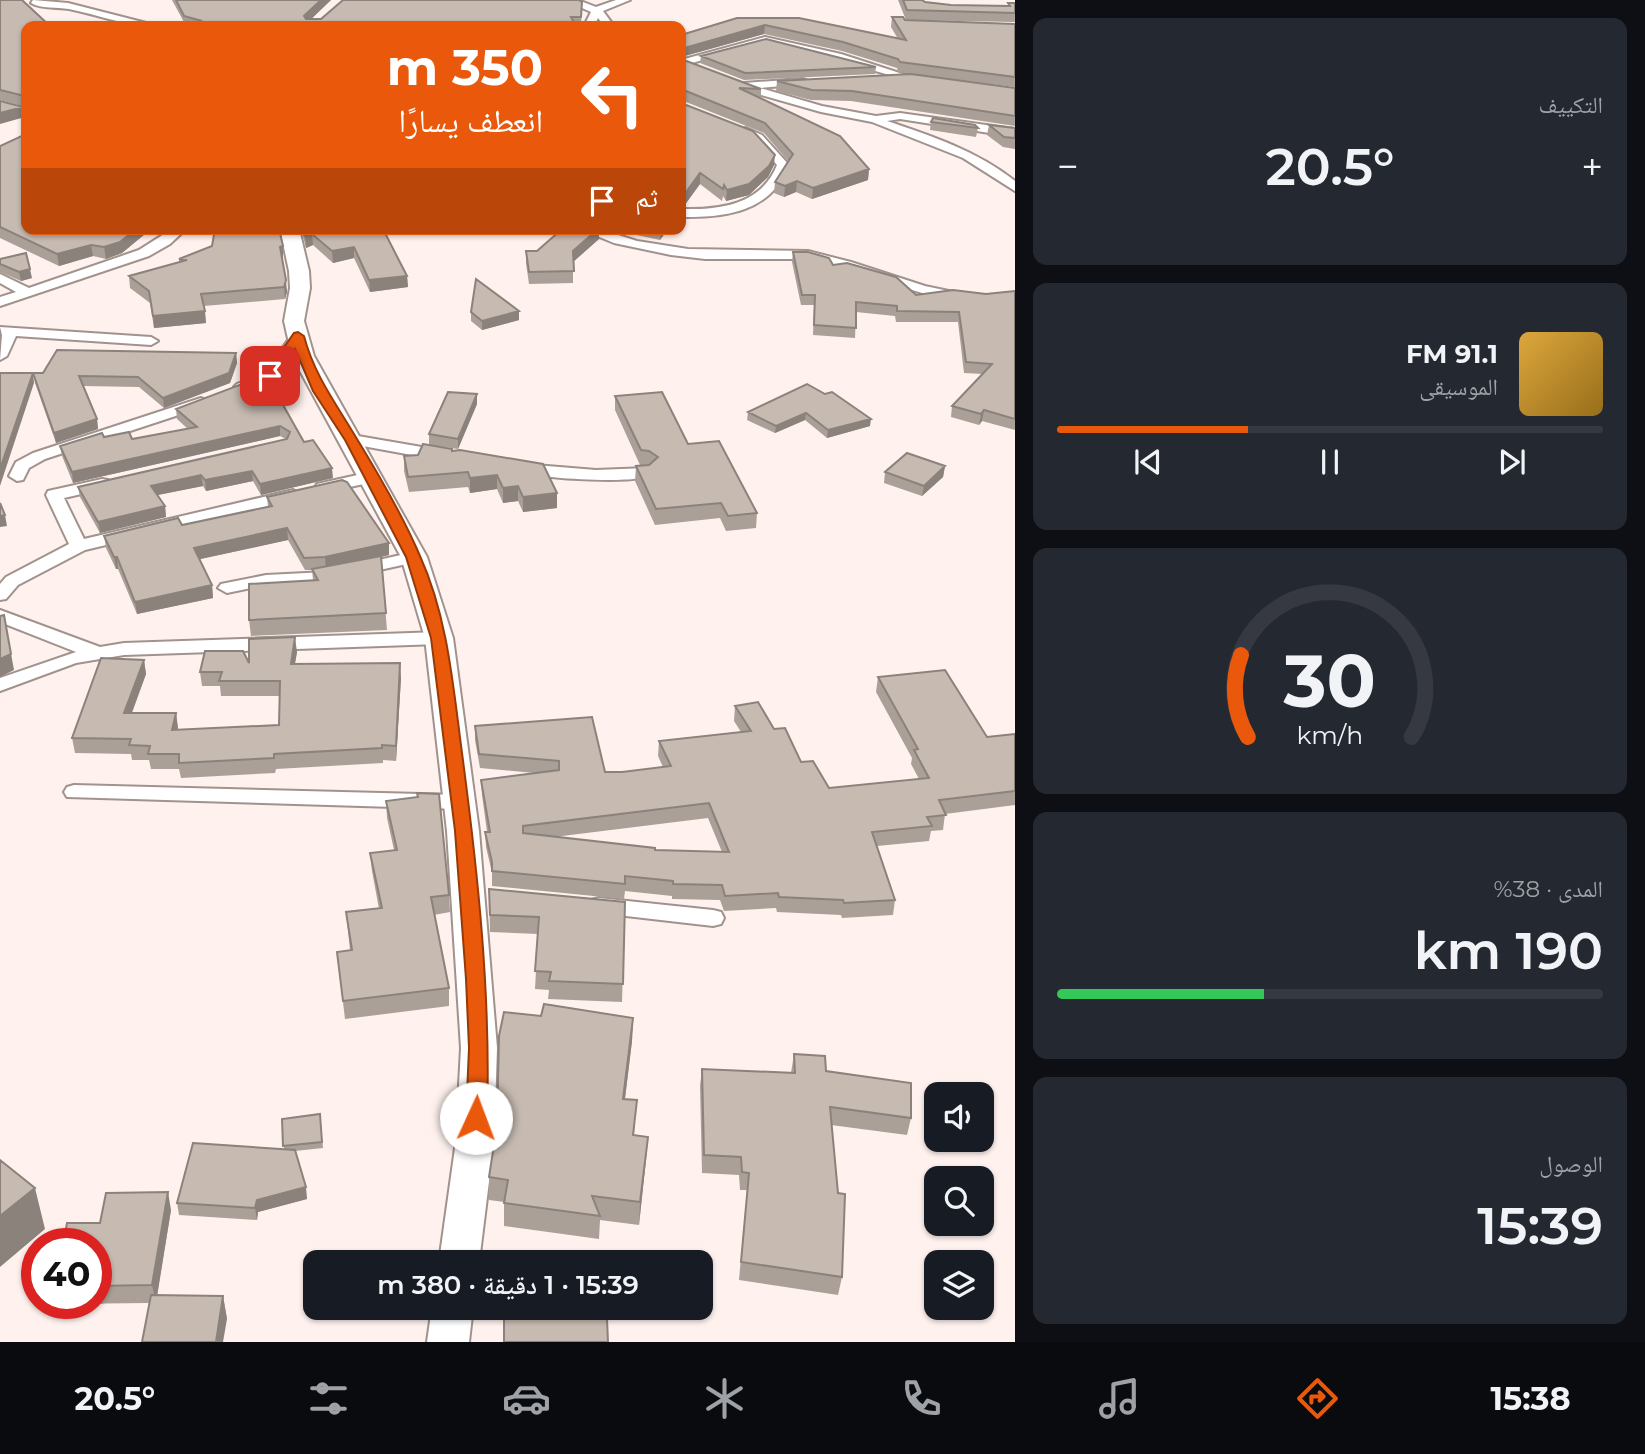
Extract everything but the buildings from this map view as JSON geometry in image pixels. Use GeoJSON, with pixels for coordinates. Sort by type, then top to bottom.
{"type":"FeatureCollection","features":[{"type":"Feature","properties":{"kind":"street"},"geometry":{"type":"LineString","coordinates":[[39,0],[36,3],[68,6],[132,21]]}},
{"type":"Feature","properties":{"kind":"street"},"geometry":{"type":"LineString","coordinates":[[569,0],[597,10],[606,21]]}},
{"type":"Feature","properties":{"kind":"street"},"geometry":{"type":"LineString","coordinates":[[592,21],[597,10],[625,0]]}},
{"type":"Feature","properties":{"kind":"street"},"geometry":{"type":"LineString","coordinates":[[686,62],[765,40],[837,56],[910,78]]}},
{"type":"Feature","properties":{"kind":"street"},"geometry":{"type":"LineString","coordinates":[[686,65],[706,72]]}},
{"type":"Feature","properties":{"kind":"street"},"geometry":{"type":"LineString","coordinates":[[869,79],[922,79]]}},
{"type":"Feature","properties":{"kind":"street"},"geometry":{"type":"LineString","coordinates":[[744,86],[820,81]]}},
{"type":"Feature","properties":{"kind":"street"},"geometry":{"type":"LineString","coordinates":[[731,82],[821,109],[876,119],[900,116],[1015,133]]}},
{"type":"Feature","properties":{"kind":"street"},"geometry":{"type":"LineString","coordinates":[[876,119],[878,122],[950,145],[983,163],[1015,187]]}},
{"type":"Feature","properties":{"kind":"street"},"geometry":{"type":"LineString","coordinates":[[686,213],[735,209],[769,191],[780,178],[783,165],[772,150],[758,136],[732,125]]}},
{"type":"Feature","properties":{"kind":"street"},"geometry":{"type":"LineString","coordinates":[[983,163],[1015,174]]}},
{"type":"Feature","properties":{"kind":"street"},"geometry":{"type":"LineString","coordinates":[[0,302],[144,253],[171,235]]}},
{"type":"Feature","properties":{"kind":"street"},"geometry":{"type":"LineString","coordinates":[[290,235],[300,288],[294,321],[303,356],[320,391],[352,440],[414,557],[439,638],[460,802],[482,895],[475,1141],[461,1250]]}},
{"type":"Feature","properties":{"kind":"street"},"geometry":{"type":"LineString","coordinates":[[602,235],[679,252],[720,256],[804,254],[829,259],[939,294],[968,298]]}},
{"type":"Feature","properties":{"kind":"street"},"geometry":{"type":"LineString","coordinates":[[0,278],[29,293]]}},
{"type":"Feature","properties":{"kind":"street"},"geometry":{"type":"LineString","coordinates":[[0,356],[6,331],[151,341]]}},
{"type":"Feature","properties":{"kind":"street"},"geometry":{"type":"LineString","coordinates":[[17,476],[22,465],[39,456],[270,376],[298,336]]}},
{"type":"Feature","properties":{"kind":"street"},"geometry":{"type":"LineString","coordinates":[[352,440],[462,459]]}},
{"type":"Feature","properties":{"kind":"street"},"geometry":{"type":"LineString","coordinates":[[504,466],[564,474],[648,472]]}},
{"type":"Feature","properties":{"kind":"street"},"geometry":{"type":"LineString","coordinates":[[0,595],[12,581],[79,546],[371,477]]}},
{"type":"Feature","properties":{"kind":"street"},"geometry":{"type":"LineString","coordinates":[[79,546],[54,495],[121,480]]}},
{"type":"Feature","properties":{"kind":"street"},"geometry":{"type":"LineString","coordinates":[[226,588],[266,580],[326,577],[414,557]]}},
{"type":"Feature","properties":{"kind":"street"},"geometry":{"type":"LineString","coordinates":[[0,616],[95,652]]}},
{"type":"Feature","properties":{"kind":"street"},"geometry":{"type":"LineString","coordinates":[[0,685],[95,652],[439,638]]}},
{"type":"Feature","properties":{"kind":"street"},"geometry":{"type":"LineString","coordinates":[[74,792],[460,802]]}},
{"type":"Feature","properties":{"kind":"street"},"geometry":{"type":"LineString","coordinates":[[577,904],[713,918]]}},
{"type":"Feature","properties":{"kind":"street"},"geometry":{"type":"LineString","coordinates":[[448,1342],[451,1320]]}},
{"type":"Feature","properties":{"kind":"route"},"geometry":{"type":"LineString","coordinates":[[270,376],[298,336],[303,356],[320,391],[352,440],[414,557],[439,638],[463,831],[476,979],[479,1048],[476,1118]]}}]}
